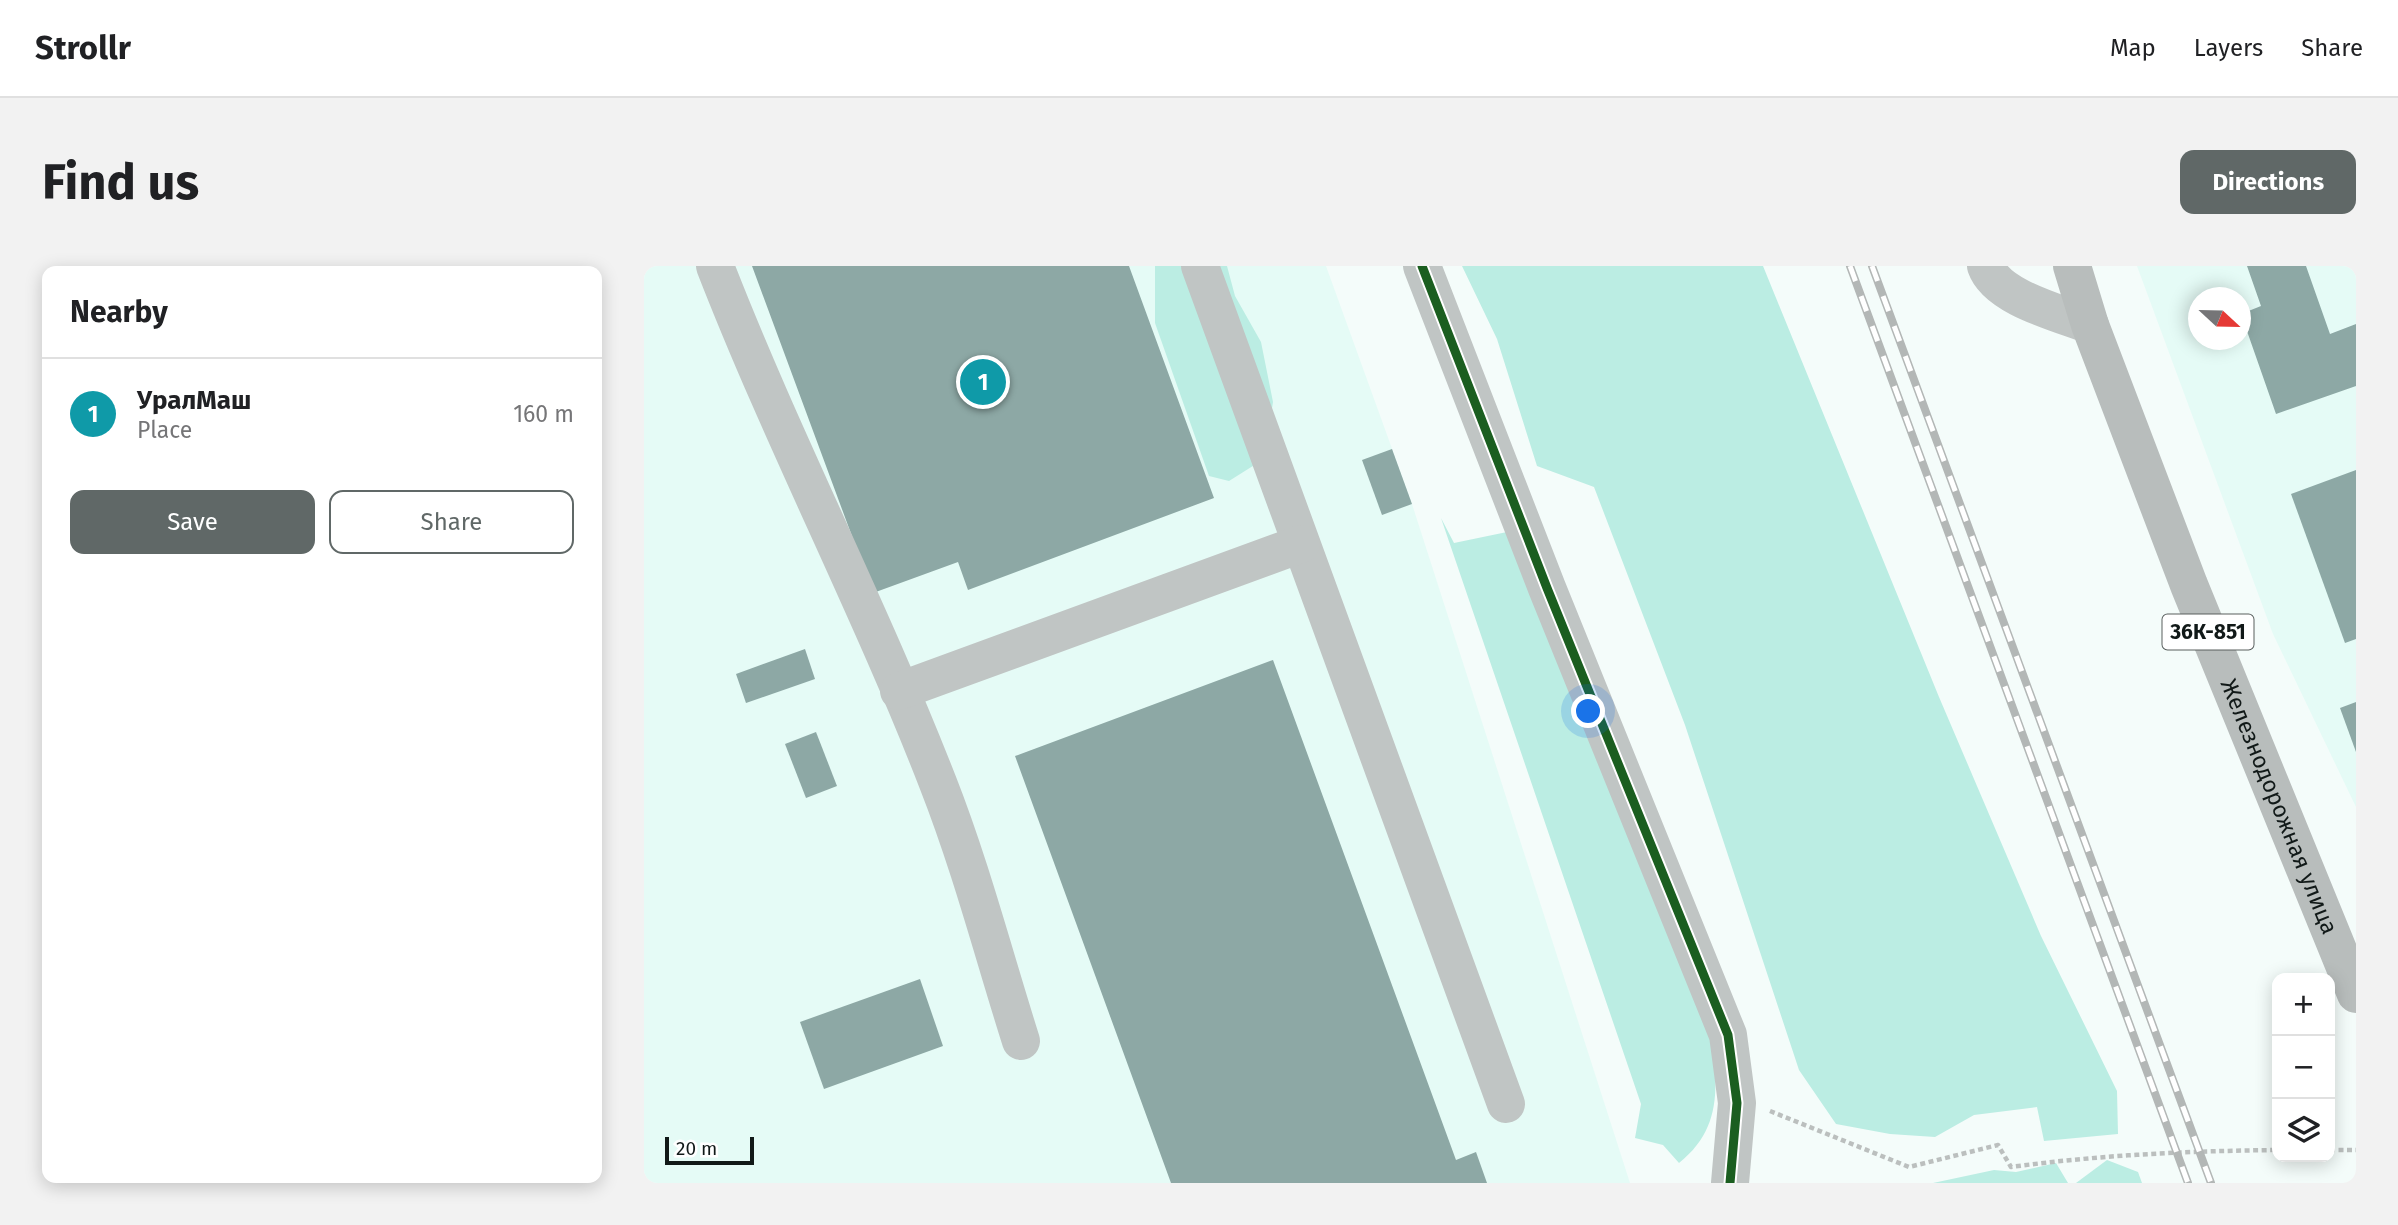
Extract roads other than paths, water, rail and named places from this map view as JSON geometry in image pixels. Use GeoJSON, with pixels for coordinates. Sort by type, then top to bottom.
{"type":"FeatureCollection","features":[{"type":"Feature","properties":{"kind":"main road","name":"Железнодорожная улица"},"geometry":{"type":"LineString","coordinates":[[2072,266],[2090,325],[2189,585],[2356,993]]}},
{"type":"Feature","properties":{"kind":"street"},"geometry":{"type":"LineString","coordinates":[[715,266],[760,381],[860,595],[939,785],[1021,1041]]}},
{"type":"Feature","properties":{"kind":"street"},"geometry":{"type":"LineString","coordinates":[[1200,266],[1506,1104]]}},
{"type":"Feature","properties":{"kind":"street"},"geometry":{"type":"LineString","coordinates":[[1422,266],[1547,588],[1728,1035],[1737,1103],[1730,1183]]}},
{"type":"Feature","properties":{"kind":"street"},"geometry":{"type":"LineString","coordinates":[[1986,266],[1989,274],[2013,295],[2090,325]]}},
{"type":"Feature","properties":{"kind":"street"},"geometry":{"type":"LineString","coordinates":[[899,691],[1301,544]]}},
{"type":"Feature","properties":{"kind":"railway"},"geometry":{"type":"LineString","coordinates":[[1850,266],[2188,1183]]}},
{"type":"Feature","properties":{"kind":"railway"},"geometry":{"type":"LineString","coordinates":[[1872,266],[2211,1183]]}},
{"type":"Feature","properties":{"kind":"place","name":"УралМаш"},"geometry":{"type":"Point","coordinates":[983,382]}}]}
